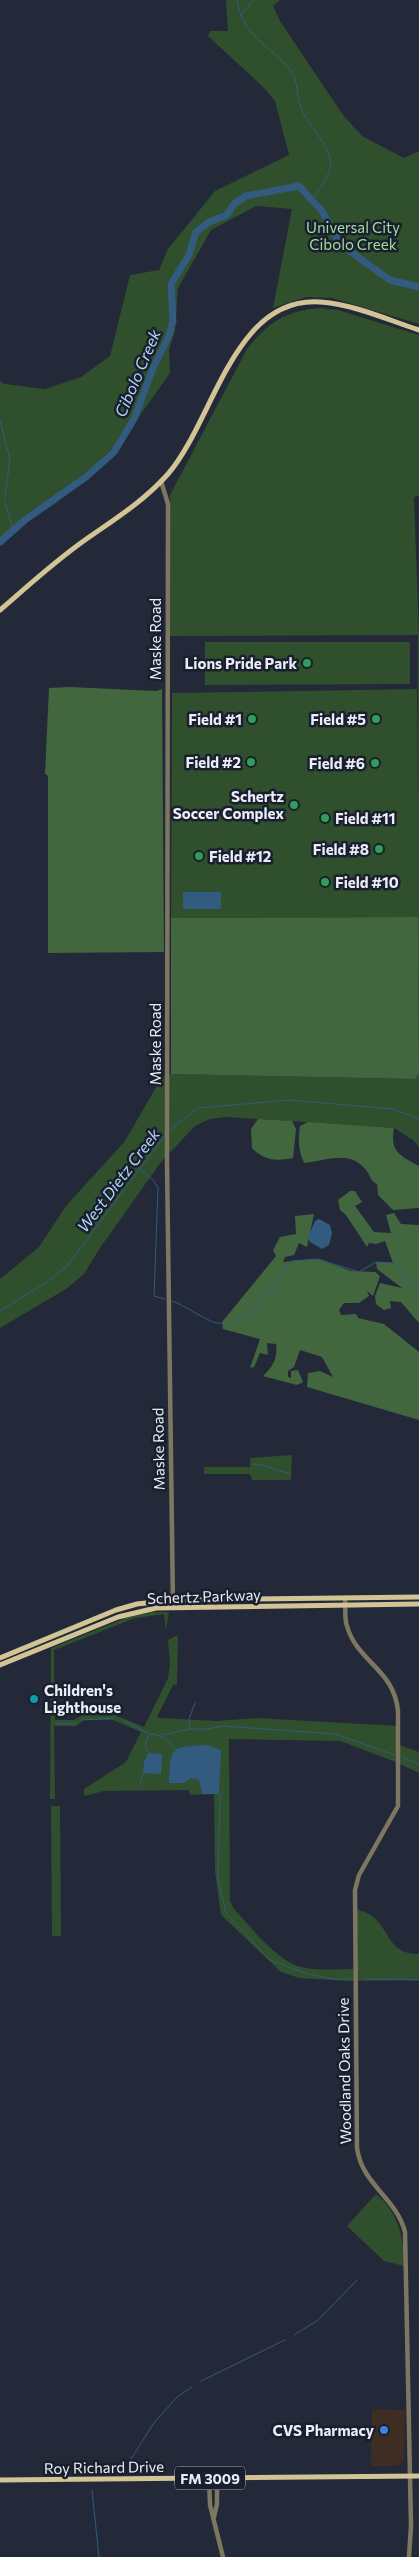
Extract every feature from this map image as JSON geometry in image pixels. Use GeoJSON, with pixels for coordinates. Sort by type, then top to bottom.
{"type":"FeatureCollection","features":[{"type":"Feature","properties":{"kind":"main road"},"geometry":{"type":"LineString","coordinates":[[0,610],[54,563],[132,508],[161,481],[185,451],[250,333],[268,316],[288,306],[320,302],[419,330]]}},
{"type":"Feature","properties":{"kind":"main road","name":"Schertz Parkway"},"geometry":{"type":"LineString","coordinates":[[0,1658],[116,1610],[137,1604],[173,1600],[419,1598]]}},
{"type":"Feature","properties":{"kind":"main road","name":"Schertz Parkway"},"geometry":{"type":"LineString","coordinates":[[0,1665],[118,1616],[138,1610],[173,1607],[419,1604]]}},
{"type":"Feature","properties":{"kind":"main road","name":"Roy Richard Drive"},"geometry":{"type":"LineString","coordinates":[[0,2480],[419,2476]]}},
{"type":"Feature","properties":{"kind":"street","name":"Maske Road"},"geometry":{"type":"LineString","coordinates":[[161,481],[168,504],[167,1173],[173,1607]]}},
{"type":"Feature","properties":{"kind":"street","name":"Woodland Oaks Drive"},"geometry":{"type":"LineString","coordinates":[[345,1598],[346,1624],[353,1640],[363,1654],[386,1677],[396,1696],[398,1711],[398,1806],[360,1875],[355,1890],[356,2101],[357,2148],[360,2163],[366,2176],[396,2209],[405,2232],[412,2526],[409,2557]]}},
{"type":"Feature","properties":{"kind":"street"},"geometry":{"type":"LineString","coordinates":[[209,2478],[210,2505],[223,2557]]}},
{"type":"Feature","properties":{"kind":"street"},"geometry":{"type":"LineString","coordinates":[[214,2517],[217,2504],[217,2478]]}},
{"type":"Feature","properties":{"kind":"shaded area"},"geometry":{"type":"Polygon","coordinates":[[[372,2409],[405,2410],[404,2461],[397,2466],[371,2466],[372,2409]]]}},
{"type":"Feature","properties":{"kind":"green space","name":"Universal City Cibolo Creek"},"geometry":{"type":"Polygon","coordinates":[[[226,0],[280,0],[273,6],[280,21],[343,115],[362,136],[404,158],[419,151],[419,324],[332,298],[306,297],[273,308],[292,209],[256,206],[211,230],[178,288],[175,331],[169,350],[170,373],[126,435],[56,503],[13,531],[0,543],[0,381],[5,384],[45,389],[81,377],[110,356],[130,275],[159,270],[168,249],[215,191],[289,155],[275,101],[263,87],[208,36],[210,31],[228,31],[226,0]]]}},
{"type":"Feature","properties":{"kind":"green space"},"geometry":{"type":"Polygon","coordinates":[[[320,308],[338,310],[419,335],[419,496],[414,497],[419,635],[419,998],[417,917],[171,918],[172,693],[417,689],[418,821],[418,635],[170,636],[170,495],[247,349],[271,325],[287,315],[320,308]]]}},
{"type":"Feature","properties":{"kind":"green space","name":"Lions Pride Park"},"geometry":{"type":"Polygon","coordinates":[[[205,642],[410,642],[410,684],[205,685],[205,642]]]}},
{"type":"Feature","properties":{"kind":"green space"},"geometry":{"type":"Polygon","coordinates":[[[69,687],[157,691],[162,689],[164,952],[48,953],[48,776],[45,774],[49,688],[69,687]]]}},
{"type":"Feature","properties":{"kind":"green space"},"geometry":{"type":"Polygon","coordinates":[[[418,917],[419,1075],[417,1075],[416,1079],[171,1074],[171,918],[418,917]]]}},
{"type":"Feature","properties":{"kind":"green space"},"geometry":{"type":"Polygon","coordinates":[[[171,1074],[416,1079],[417,1075],[419,1075],[419,1147],[413,1140],[394,1128],[227,1117],[210,1119],[195,1126],[161,1162],[100,1248],[84,1274],[66,1289],[0,1328],[0,1279],[39,1247],[66,1206],[125,1141],[164,1076],[171,1074]]]}},
{"type":"Feature","properties":{"kind":"green space"},"geometry":{"type":"Polygon","coordinates":[[[258,1119],[292,1121],[296,1129],[293,1158],[281,1160],[266,1158],[252,1148],[251,1129],[258,1119]]]}},
{"type":"Feature","properties":{"kind":"green space"},"geometry":{"type":"Polygon","coordinates":[[[308,1122],[394,1128],[393,1143],[395,1148],[406,1159],[419,1166],[419,1208],[393,1210],[378,1195],[377,1184],[371,1179],[366,1170],[352,1160],[337,1158],[304,1163],[300,1149],[299,1131],[300,1126],[308,1122]]]}},
{"type":"Feature","properties":{"kind":"green space"},"geometry":{"type":"Polygon","coordinates":[[[350,1191],[355,1191],[362,1202],[355,1206],[374,1232],[391,1233],[386,1215],[394,1213],[401,1224],[419,1225],[419,1323],[401,1302],[390,1301],[391,1308],[384,1310],[376,1304],[375,1296],[380,1283],[402,1288],[377,1269],[376,1262],[393,1263],[385,1241],[376,1244],[369,1243],[367,1247],[346,1215],[340,1210],[338,1200],[350,1191]]]}},
{"type":"Feature","properties":{"kind":"green space"},"geometry":{"type":"Polygon","coordinates":[[[314,1214],[307,1247],[299,1243],[294,1255],[285,1257],[283,1262],[318,1259],[351,1271],[375,1272],[380,1276],[373,1296],[367,1291],[369,1296],[359,1303],[344,1303],[339,1310],[341,1315],[356,1314],[358,1318],[384,1324],[419,1352],[419,1420],[307,1387],[308,1373],[320,1371],[333,1377],[322,1357],[300,1350],[294,1367],[288,1371],[288,1377],[291,1378],[291,1371],[298,1370],[303,1382],[297,1385],[263,1376],[274,1362],[276,1344],[267,1343],[268,1355],[260,1353],[254,1367],[250,1368],[260,1339],[223,1329],[222,1322],[276,1256],[273,1250],[280,1237],[296,1234],[295,1216],[314,1214]]]}},
{"type":"Feature","properties":{"kind":"green space"},"geometry":{"type":"Polygon","coordinates":[[[292,1455],[291,1480],[252,1480],[250,1474],[204,1474],[204,1467],[250,1467],[250,1458],[292,1455]]]}},
{"type":"Feature","properties":{"kind":"green space"},"geometry":{"type":"Polygon","coordinates":[[[151,1612],[169,1612],[166,1630],[164,1614],[135,1618],[54,1650],[55,1720],[74,1720],[84,1714],[115,1715],[144,1727],[168,1678],[170,1664],[168,1640],[178,1635],[177,1684],[173,1685],[157,1717],[159,1718],[217,1721],[256,1718],[398,1726],[399,1745],[419,1752],[419,1773],[340,1741],[229,1739],[230,1901],[234,1909],[256,1934],[274,1951],[292,1964],[314,1969],[356,1969],[355,1909],[367,1913],[376,1919],[398,1948],[407,1953],[419,1954],[419,1980],[348,1981],[299,1978],[281,1972],[221,1915],[215,1872],[214,1794],[190,1795],[189,1790],[104,1791],[84,1796],[84,1789],[126,1762],[141,1732],[113,1720],[84,1720],[76,1726],[54,1726],[55,1799],[50,1799],[51,1648],[126,1618],[151,1612]]]}},
{"type":"Feature","properties":{"kind":"green space"},"geometry":{"type":"Polygon","coordinates":[[[51,1806],[60,1806],[61,1936],[52,1936],[51,1806]]]}},
{"type":"Feature","properties":{"kind":"green space"},"geometry":{"type":"Polygon","coordinates":[[[376,2194],[390,2209],[399,2226],[403,2245],[404,2266],[384,2261],[347,2226],[376,2194]]]}},
{"type":"Feature","properties":{"kind":"water"},"geometry":{"type":"Polygon","coordinates":[[[183,892],[221,892],[221,909],[183,909],[183,892]]]}},
{"type":"Feature","properties":{"kind":"water"},"geometry":{"type":"Polygon","coordinates":[[[319,1219],[330,1225],[332,1233],[329,1245],[322,1249],[310,1242],[308,1237],[315,1221],[319,1219]]]}},
{"type":"Feature","properties":{"kind":"water"},"geometry":{"type":"Polygon","coordinates":[[[207,1745],[221,1750],[219,1794],[202,1794],[199,1780],[191,1778],[184,1783],[169,1783],[170,1762],[175,1751],[179,1748],[207,1745]]]}},
{"type":"Feature","properties":{"kind":"water"},"geometry":{"type":"Polygon","coordinates":[[[148,1753],[162,1754],[161,1774],[143,1773],[144,1762],[148,1753]]]}},
{"type":"Feature","properties":{"kind":"waterway"},"geometry":{"type":"LineString","coordinates":[[237,0],[240,13],[251,32],[291,71],[304,115],[329,154],[330,169],[325,181],[313,199]]}},
{"type":"Feature","properties":{"kind":"waterway"},"geometry":{"type":"LineString","coordinates":[[240,16],[254,0]]}},
{"type":"Feature","properties":{"kind":"waterway","name":"Cibolo Creek"},"geometry":{"type":"LineString","coordinates":[[0,542],[25,520],[86,477],[114,452],[134,419],[153,368],[168,338],[173,321],[171,284],[189,255],[196,232],[209,222],[227,215],[234,204],[246,196],[299,186],[322,211],[338,240],[348,250],[390,280],[419,287]]}},
{"type":"Feature","properties":{"kind":"waterway"},"geometry":{"type":"LineString","coordinates":[[0,421],[10,459],[5,497]]}},
{"type":"Feature","properties":{"kind":"waterway"},"geometry":{"type":"LineString","coordinates":[[5,502],[13,531]]}},
{"type":"Feature","properties":{"kind":"waterway","name":"West Dietz Creek"},"geometry":{"type":"LineString","coordinates":[[168,1131],[198,1108],[289,1100],[393,1109],[419,1119]]}},
{"type":"Feature","properties":{"kind":"waterway","name":"West Dietz Creek"},"geometry":{"type":"LineString","coordinates":[[0,1311],[47,1282],[67,1266],[166,1134]]}},
{"type":"Feature","properties":{"kind":"waterway"},"geometry":{"type":"LineString","coordinates":[[141,1170],[153,1180],[158,1188],[154,1296],[165,1299]]}},
{"type":"Feature","properties":{"kind":"waterway"},"geometry":{"type":"LineString","coordinates":[[172,1301],[212,1322],[229,1323],[240,1319],[260,1302],[291,1261],[318,1259],[359,1272],[376,1262],[393,1263],[419,1291]]}},
{"type":"Feature","properties":{"kind":"waterway"},"geometry":{"type":"LineString","coordinates":[[253,1464],[290,1473]]}},
{"type":"Feature","properties":{"kind":"waterway"},"geometry":{"type":"LineString","coordinates":[[190,1729],[189,1719],[195,1703]]}},
{"type":"Feature","properties":{"kind":"waterway"},"geometry":{"type":"LineString","coordinates":[[82,1720],[114,1718]]}},
{"type":"Feature","properties":{"kind":"waterway"},"geometry":{"type":"LineString","coordinates":[[124,1721],[150,1734],[158,1735]]}},
{"type":"Feature","properties":{"kind":"waterway"},"geometry":{"type":"LineString","coordinates":[[56,1724],[76,1723]]}},
{"type":"Feature","properties":{"kind":"waterway"},"geometry":{"type":"LineString","coordinates":[[162,1735],[191,1729],[208,1729],[223,1726],[335,1734],[395,1755]]}},
{"type":"Feature","properties":{"kind":"waterway"},"geometry":{"type":"LineString","coordinates":[[148,1752],[145,1745],[149,1735]]}},
{"type":"Feature","properties":{"kind":"waterway"},"geometry":{"type":"LineString","coordinates":[[157,1735],[165,1738],[177,1750]]}},
{"type":"Feature","properties":{"kind":"waterway"},"geometry":{"type":"LineString","coordinates":[[402,1757],[419,1764]]}},
{"type":"Feature","properties":{"kind":"waterway"},"geometry":{"type":"LineString","coordinates":[[139,1786],[143,1773]]}},
{"type":"Feature","properties":{"kind":"waterway"},"geometry":{"type":"LineString","coordinates":[[220,1794],[218,1879],[226,1913],[270,1960],[305,1973],[333,1979],[351,1979]]}},
{"type":"Feature","properties":{"kind":"waterway"},"geometry":{"type":"LineString","coordinates":[[364,1979],[419,1980]]}},
{"type":"Feature","properties":{"kind":"waterway"},"geometry":{"type":"LineString","coordinates":[[294,2335],[318,2320],[357,2280]]}},
{"type":"Feature","properties":{"kind":"waterway"},"geometry":{"type":"LineString","coordinates":[[201,2381],[285,2340]]}},
{"type":"Feature","properties":{"kind":"waterway"},"geometry":{"type":"LineString","coordinates":[[103,2469],[105,2466],[125,2463],[131,2459],[154,2423],[177,2397],[192,2387]]}},
{"type":"Feature","properties":{"kind":"waterway"},"geometry":{"type":"LineString","coordinates":[[92,2490],[99,2557]]}},
{"type":"Feature","properties":{"kind":"place","name":"Lions Pride Park"},"geometry":{"type":"Point","coordinates":[307,663]}},
{"type":"Feature","properties":{"kind":"place","name":"Field #1"},"geometry":{"type":"Point","coordinates":[252,719]}},
{"type":"Feature","properties":{"kind":"place","name":"Field #5"},"geometry":{"type":"Point","coordinates":[376,719]}},
{"type":"Feature","properties":{"kind":"place","name":"Field #2"},"geometry":{"type":"Point","coordinates":[251,762]}},
{"type":"Feature","properties":{"kind":"place","name":"Field #6"},"geometry":{"type":"Point","coordinates":[375,763]}},
{"type":"Feature","properties":{"kind":"place","name":"Schertz Soccer Complex"},"geometry":{"type":"Point","coordinates":[294,805]}},
{"type":"Feature","properties":{"kind":"place","name":"Field #11"},"geometry":{"type":"Point","coordinates":[325,818]}},
{"type":"Feature","properties":{"kind":"place","name":"Field #8"},"geometry":{"type":"Point","coordinates":[379,849]}},
{"type":"Feature","properties":{"kind":"place","name":"Field #12"},"geometry":{"type":"Point","coordinates":[199,856]}},
{"type":"Feature","properties":{"kind":"place","name":"Field #10"},"geometry":{"type":"Point","coordinates":[325,882]}},
{"type":"Feature","properties":{"kind":"place","name":"Children's Lighthouse"},"geometry":{"type":"Point","coordinates":[34,1699]}},
{"type":"Feature","properties":{"kind":"place","name":"CVS Pharmacy"},"geometry":{"type":"Point","coordinates":[384,2430]}}]}
